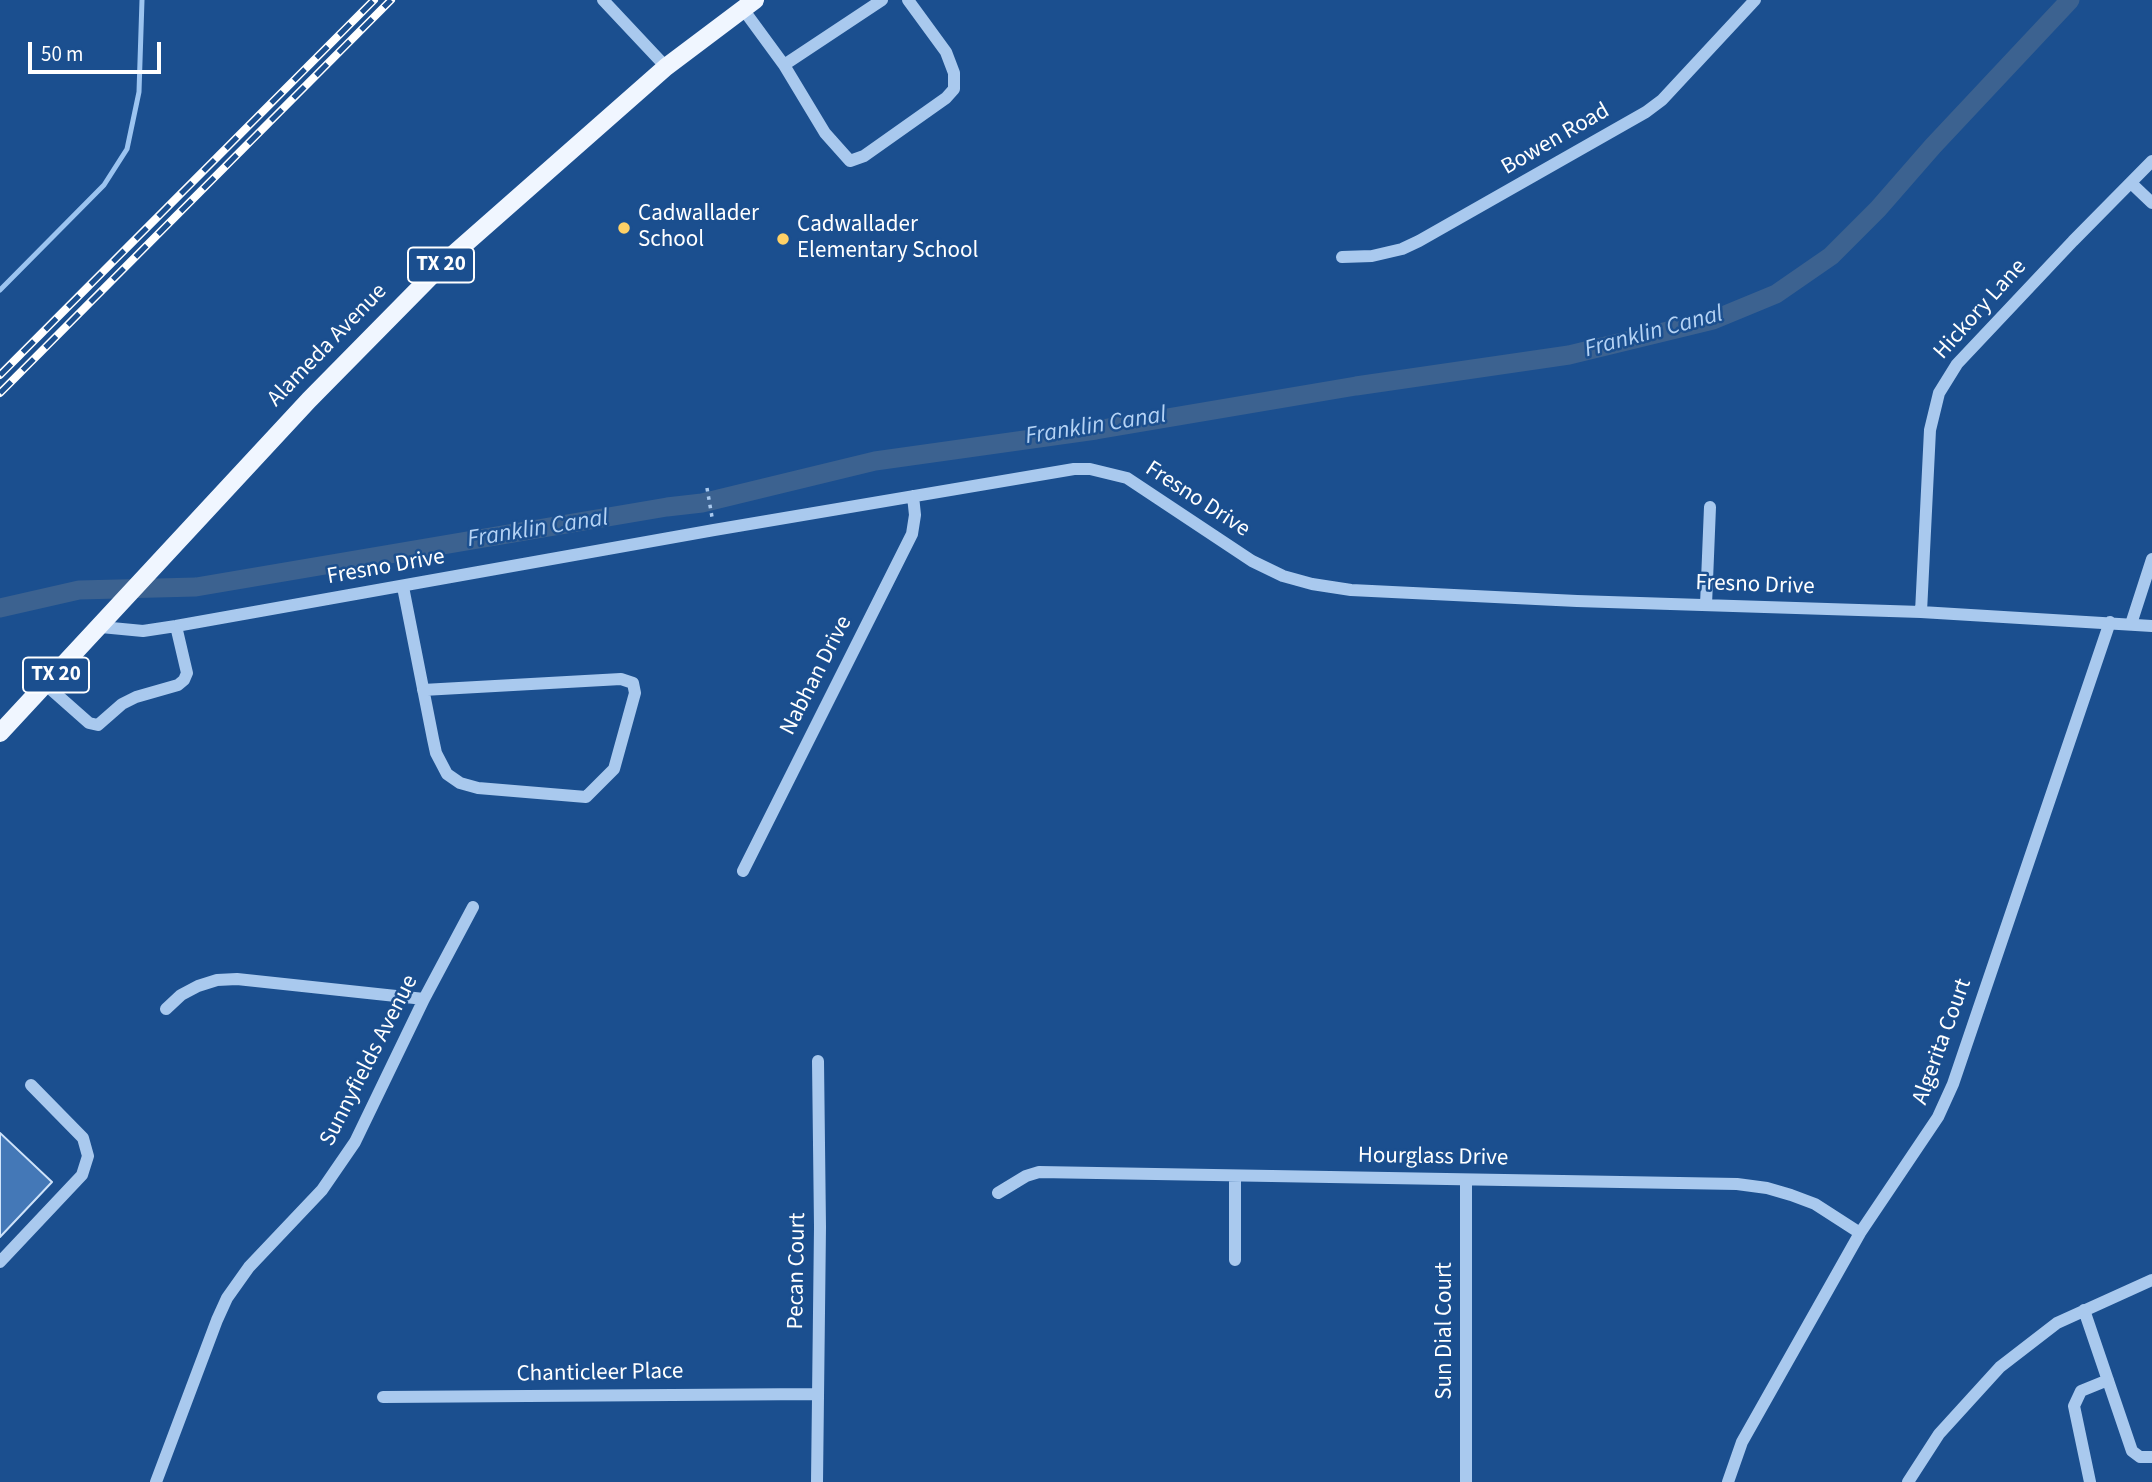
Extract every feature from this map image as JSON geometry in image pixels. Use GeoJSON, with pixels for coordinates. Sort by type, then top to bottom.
{"type":"FeatureCollection","features":[{"type":"Feature","properties":{"kind":"main road","name":"Alameda Avenue"},"geometry":{"type":"LineString","coordinates":[[0,733],[309,400],[447,259],[666,67],[749,5]]}},
{"type":"Feature","properties":{"kind":"street"},"geometry":{"type":"LineString","coordinates":[[603,0],[666,67]]}},
{"type":"Feature","properties":{"kind":"street"},"geometry":{"type":"LineString","coordinates":[[784,65],[882,0]]}},
{"type":"Feature","properties":{"kind":"street"},"geometry":{"type":"LineString","coordinates":[[749,5],[825,133],[850,161],[864,156],[946,98],[954,89],[954,73],[946,52],[908,0]]}},
{"type":"Feature","properties":{"kind":"street","name":"Bowen Road"},"geometry":{"type":"LineString","coordinates":[[1342,257],[1372,256],[1402,249],[1419,241],[1646,112],[1662,100],[1755,0]]}},
{"type":"Feature","properties":{"kind":"street","name":"Hickory Lane"},"geometry":{"type":"LineString","coordinates":[[1921,612],[1930,430],[1939,393],[1957,364],[2152,161]]}},
{"type":"Feature","properties":{"kind":"street"},"geometry":{"type":"LineString","coordinates":[[2132,183],[2152,203]]}},
{"type":"Feature","properties":{"kind":"street","name":"Fresno Drive"},"geometry":{"type":"LineString","coordinates":[[106,621],[143,631],[176,626],[714,530],[1074,469],[1090,469],[1127,478],[1252,561],[1283,576],[1351,590],[1921,612],[2152,626]]}},
{"type":"Feature","properties":{"kind":"street","name":"Nabhan Drive"},"geometry":{"type":"LineString","coordinates":[[743,871],[912,534],[914,496]]}},
{"type":"Feature","properties":{"kind":"street"},"geometry":{"type":"LineString","coordinates":[[1706,605],[1710,507]]}},
{"type":"Feature","properties":{"kind":"street"},"geometry":{"type":"LineString","coordinates":[[2131,624],[2152,558]]}},
{"type":"Feature","properties":{"kind":"street"},"geometry":{"type":"LineString","coordinates":[[402,587],[423,690],[436,753],[443,769],[453,779],[470,787],[586,797],[614,769],[634,701],[634,688],[630,681],[621,679],[423,690]]}},
{"type":"Feature","properties":{"kind":"street","name":"Algerita Court"},"geometry":{"type":"LineString","coordinates":[[1728,1482],[1742,1442],[1860,1233],[1922,1144],[1953,1084],[2110,622]]}},
{"type":"Feature","properties":{"kind":"street"},"geometry":{"type":"LineString","coordinates":[[46,685],[89,723],[98,725],[122,704],[136,697],[178,685],[184,680],[187,673],[176,626]]}},
{"type":"Feature","properties":{"kind":"street","name":"Sunnyfields Avenue"},"geometry":{"type":"LineString","coordinates":[[156,1482],[227,1298],[249,1267],[322,1190],[355,1142],[424,999],[473,907]]}},
{"type":"Feature","properties":{"kind":"street"},"geometry":{"type":"LineString","coordinates":[[166,1009],[181,995],[198,986],[217,980],[237,979],[424,999]]}},
{"type":"Feature","properties":{"kind":"street","name":"Pecan Court"},"geometry":{"type":"LineString","coordinates":[[817,1482],[820,1227],[818,1061]]}},
{"type":"Feature","properties":{"kind":"street"},"geometry":{"type":"LineString","coordinates":[[0,1262],[82,1175],[88,1156],[83,1138],[31,1085]]}},
{"type":"Feature","properties":{"kind":"street","name":"Hourglass Drive"},"geometry":{"type":"LineString","coordinates":[[998,1193],[1026,1176],[1039,1172],[1737,1185],[1767,1188],[1815,1204],[1860,1233]]}},
{"type":"Feature","properties":{"kind":"street"},"geometry":{"type":"LineString","coordinates":[[1235,1176],[1235,1259]]}},
{"type":"Feature","properties":{"kind":"street","name":"Sun Dial Court"},"geometry":{"type":"LineString","coordinates":[[1466,1180],[1466,1482]]}},
{"type":"Feature","properties":{"kind":"street"},"geometry":{"type":"LineString","coordinates":[[1908,1482],[1939,1434],[2000,1367],[2057,1323],[2152,1280]]}},
{"type":"Feature","properties":{"kind":"street"},"geometry":{"type":"LineString","coordinates":[[2084,1310],[2132,1451],[2140,1457],[2152,1457]]}},
{"type":"Feature","properties":{"kind":"street"},"geometry":{"type":"LineString","coordinates":[[2090,1482],[2074,1406],[2081,1391],[2108,1380]]}},
{"type":"Feature","properties":{"kind":"street","name":"Chanticleer Place"},"geometry":{"type":"LineString","coordinates":[[383,1397],[817,1394]]}},
{"type":"Feature","properties":{"kind":"path"},"geometry":{"type":"LineString","coordinates":[[707,488],[712,517]]}},
{"type":"Feature","properties":{"kind":"building"},"geometry":{"type":"Polygon","coordinates":[[[0,1133],[52,1182],[0,1237],[0,1133]]]}},
{"type":"Feature","properties":{"kind":"waterway"},"geometry":{"type":"LineString","coordinates":[[0,290],[104,185],[127,149],[139,92],[142,0]]}},
{"type":"Feature","properties":{"kind":"waterway","name":"Franklin Canal"},"geometry":{"type":"LineString","coordinates":[[0,608],[79,590],[196,587],[702,503],[875,461],[1096,430],[1356,386],[1569,355],[1713,320],[1776,294],[1831,256],[1878,209],[1933,146],[2070,0]]}},
{"type":"Feature","properties":{"kind":"railway"},"geometry":{"type":"LineString","coordinates":[[0,375],[374,0]]}},
{"type":"Feature","properties":{"kind":"railway"},"geometry":{"type":"LineString","coordinates":[[0,393],[391,0]]}},
{"type":"Feature","properties":{"kind":"place","name":"Cadwallader School"},"geometry":{"type":"Point","coordinates":[624,228]}},
{"type":"Feature","properties":{"kind":"place","name":"Cadwallader Elementary School"},"geometry":{"type":"Point","coordinates":[783,239]}}]}
